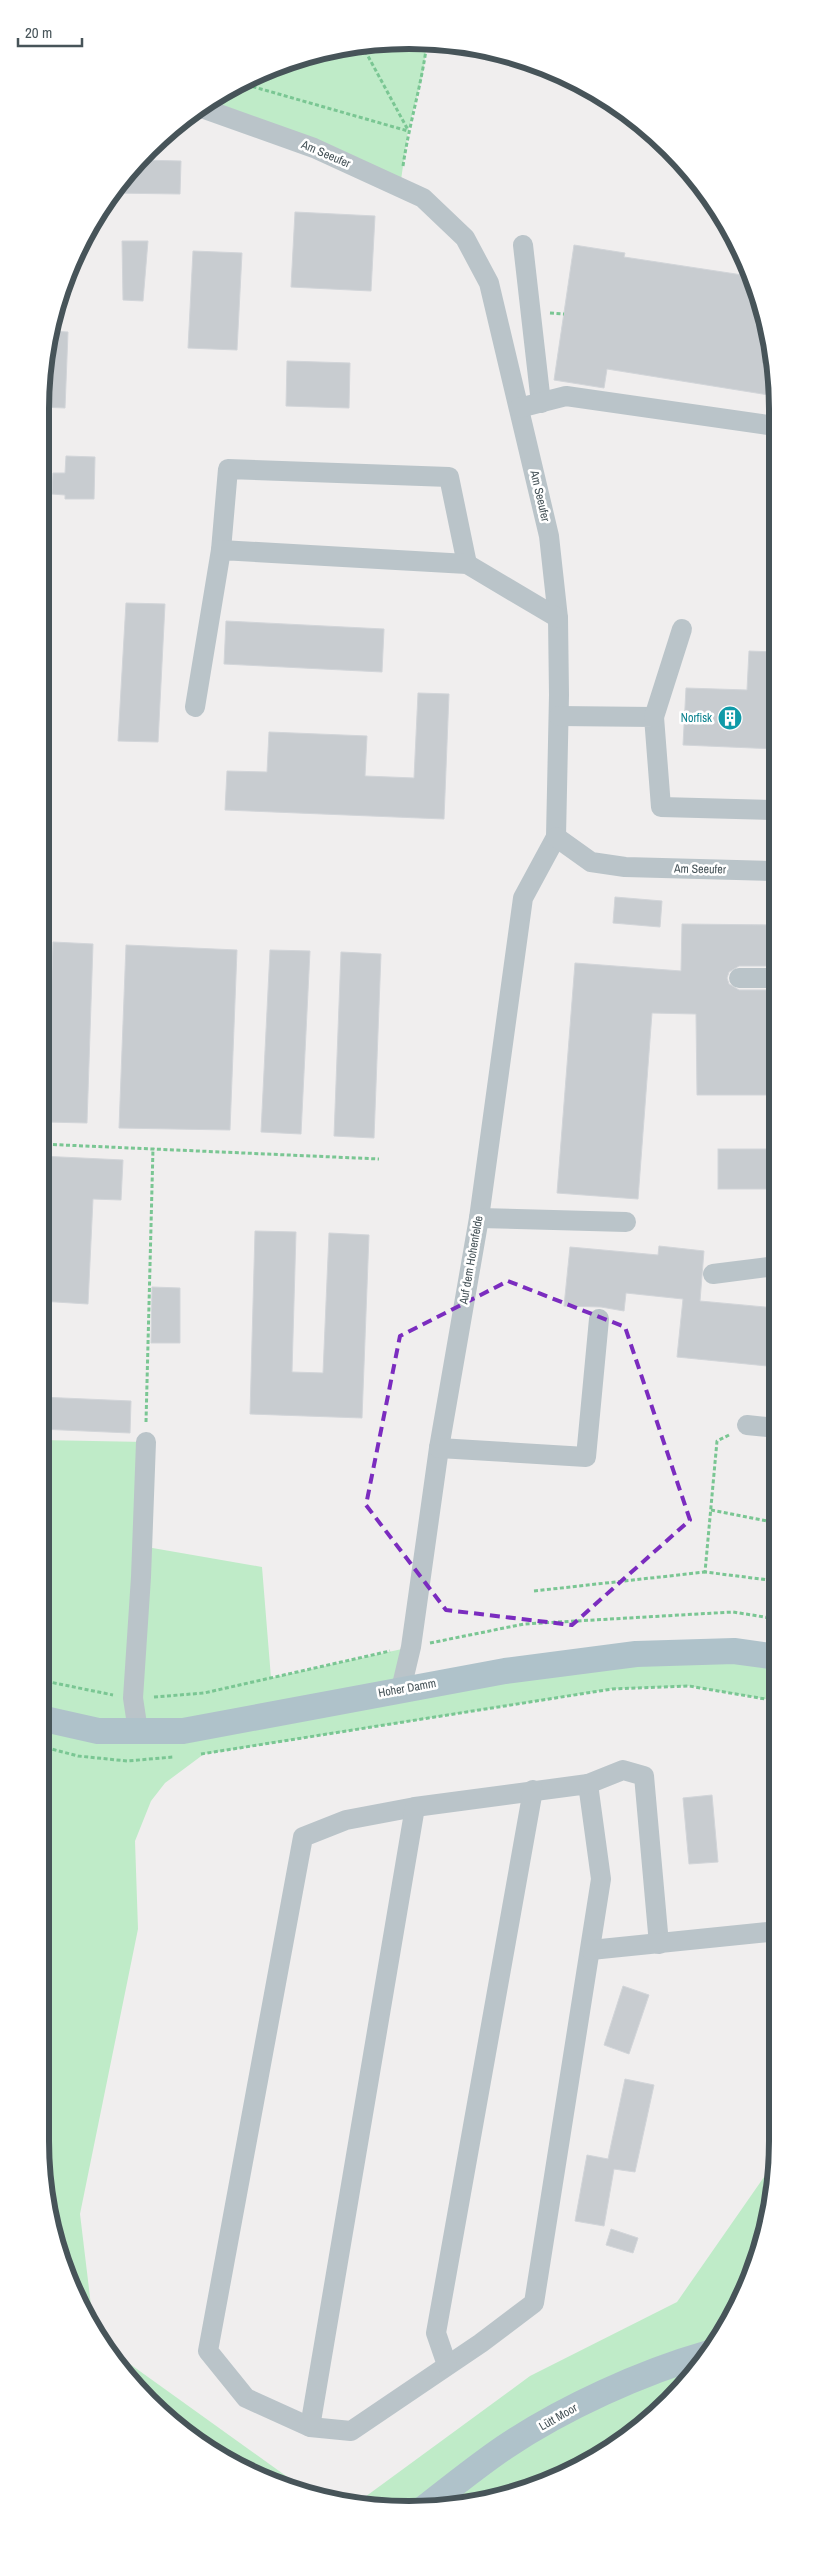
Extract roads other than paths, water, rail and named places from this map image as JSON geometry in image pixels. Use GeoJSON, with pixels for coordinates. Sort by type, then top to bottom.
{"type":"FeatureCollection","features":[{"type":"Feature","properties":{"kind":"main road","name":"Hoher Damm"},"geometry":{"type":"LineString","coordinates":[[49,1720],[98,1731],[183,1732],[401,1689],[505,1671],[636,1654],[734,1651],[769,1656]]}},
{"type":"Feature","properties":{"kind":"main road","name":"Lütt Moor"},"geometry":{"type":"LineString","coordinates":[[435,2500],[506,2447],[589,2400],[684,2360],[698,2356]]}},
{"type":"Feature","properties":{"kind":"street","name":"Am Seeufer"},"geometry":{"type":"LineString","coordinates":[[208,110],[314,148],[423,198],[465,238],[489,283],[549,536],[558,618],[556,837],[591,862],[625,867],[769,871]]}},
{"type":"Feature","properties":{"kind":"street"},"geometry":{"type":"LineString","coordinates":[[523,245],[541,403]]}},
{"type":"Feature","properties":{"kind":"street"},"geometry":{"type":"LineString","coordinates":[[519,408],[566,396],[769,425]]}},
{"type":"Feature","properties":{"kind":"street"},"geometry":{"type":"LineString","coordinates":[[195,707],[221,550],[228,469],[449,476],[467,564]]}},
{"type":"Feature","properties":{"kind":"street"},"geometry":{"type":"LineString","coordinates":[[221,550],[467,564],[558,618]]}},
{"type":"Feature","properties":{"kind":"street"},"geometry":{"type":"LineString","coordinates":[[682,629],[654,717],[661,807],[769,810]]}},
{"type":"Feature","properties":{"kind":"street"},"geometry":{"type":"LineString","coordinates":[[558,716],[654,717]]}},
{"type":"Feature","properties":{"kind":"street","name":"Auf dem Hohenfelde"},"geometry":{"type":"LineString","coordinates":[[401,1689],[411,1646],[439,1448],[479,1218],[523,898],[556,837]]}},
{"type":"Feature","properties":{"kind":"street"},"geometry":{"type":"LineString","coordinates":[[739,978],[769,978]]}},
{"type":"Feature","properties":{"kind":"street"},"geometry":{"type":"LineString","coordinates":[[479,1218],[626,1222]]}},
{"type":"Feature","properties":{"kind":"street"},"geometry":{"type":"LineString","coordinates":[[713,1274],[769,1267]]}},
{"type":"Feature","properties":{"kind":"street"},"geometry":{"type":"LineString","coordinates":[[439,1448],[586,1457],[599,1319]]}},
{"type":"Feature","properties":{"kind":"street"},"geometry":{"type":"LineString","coordinates":[[747,1425],[769,1427]]}},
{"type":"Feature","properties":{"kind":"street"},"geometry":{"type":"LineString","coordinates":[[138,1731],[133,1698],[141,1577],[146,1442]]}},
{"type":"Feature","properties":{"kind":"street"},"geometry":{"type":"LineString","coordinates":[[588,1784],[601,1879],[534,2303],[481,2344],[351,2431],[310,2427],[246,2398],[208,2351],[303,1837],[346,1820],[415,1807],[588,1784],[623,1770],[644,1776],[659,1944]]}},
{"type":"Feature","properties":{"kind":"street"},"geometry":{"type":"LineString","coordinates":[[447,2365],[436,2333],[533,1790]]}},
{"type":"Feature","properties":{"kind":"street"},"geometry":{"type":"LineString","coordinates":[[310,2427],[415,1807]]}},
{"type":"Feature","properties":{"kind":"street"},"geometry":{"type":"LineString","coordinates":[[591,1950],[769,1932]]}},
{"type":"Feature","properties":{"kind":"place","name":"Norfisk"},"geometry":{"type":"Point","coordinates":[730,718]}}]}
